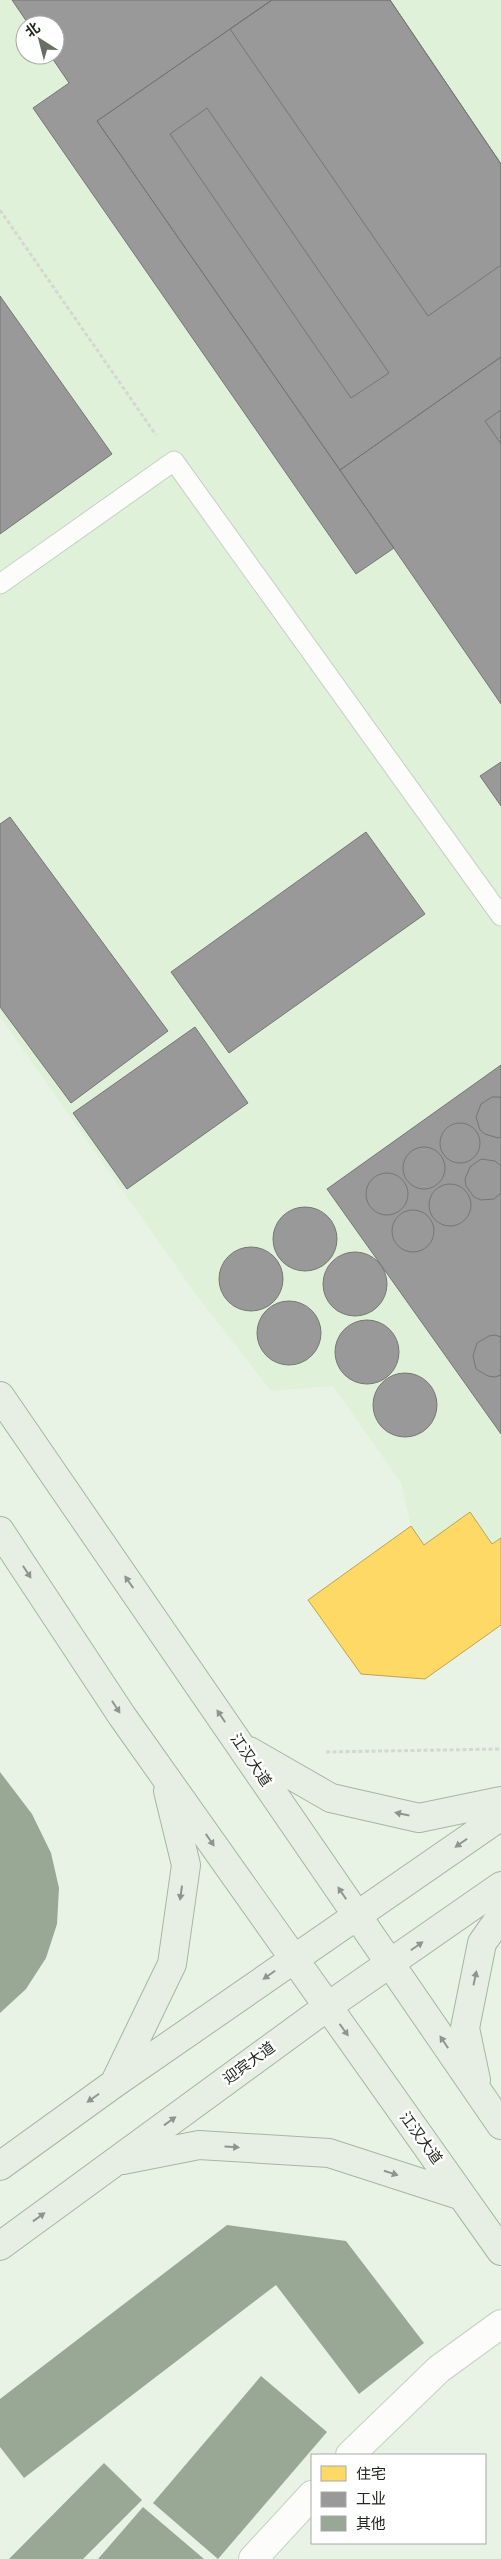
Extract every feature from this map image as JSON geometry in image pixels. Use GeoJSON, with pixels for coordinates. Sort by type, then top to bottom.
{"type":"FeatureCollection","features":[{"type":"Feature","properties":{"kind":"main road","name":"江汉大道"},"geometry":{"type":"LineString","coordinates":[[0,1396],[501,2125]]}},
{"type":"Feature","properties":{"kind":"main road","name":"江汉大道"},"geometry":{"type":"LineString","coordinates":[[0,1531],[165,1777],[292,1959],[501,2251]]}},
{"type":"Feature","properties":{"kind":"main road"},"geometry":{"type":"LineString","coordinates":[[243,1748],[332,1798],[419,1818],[501,1801]]}},
{"type":"Feature","properties":{"kind":"main road"},"geometry":{"type":"LineString","coordinates":[[115,2082],[172,1964],[186,1865],[165,1777]]}},
{"type":"Feature","properties":{"kind":"main road"},"geometry":{"type":"LineString","coordinates":[[0,2166],[115,2082],[501,1816]]}},
{"type":"Feature","properties":{"kind":"main road","name":"迎宾大道"},"geometry":{"type":"LineString","coordinates":[[0,2246],[327,2007],[501,1886]]}},
{"type":"Feature","properties":{"kind":"main road"},"geometry":{"type":"LineString","coordinates":[[479,2094],[465,2028],[482,1944],[501,1916]]}},
{"type":"Feature","properties":{"kind":"main road"},"geometry":{"type":"LineString","coordinates":[[115,2162],[199,2145],[329,2153],[462,2196]]}},
{"type":"Feature","properties":{"kind":"street"},"geometry":{"type":"LineString","coordinates":[[351,2454],[439,2369],[501,2324]]}},
{"type":"Feature","properties":{"kind":"street"},"geometry":{"type":"LineString","coordinates":[[253,2559],[311,2497]]}},
{"type":"Feature","properties":{"kind":"lane"},"geometry":{"type":"LineString","coordinates":[[0,584],[174,461],[501,916]]}},
{"type":"Feature","properties":{"kind":"path"},"geometry":{"type":"LineString","coordinates":[[0,210],[174,461]]}},
{"type":"Feature","properties":{"kind":"path"},"geometry":{"type":"LineString","coordinates":[[322,1752],[501,1749]]}},
{"type":"Feature","properties":{"kind":"shaded area"},"geometry":{"type":"Polygon","coordinates":[[[0,0],[501,0],[501,1538],[492,1544],[470,1513],[424,1545],[411,1526],[401,1483],[333,1386],[271,1391],[194,1292],[0,1017],[0,0]]]}},
{"type":"Feature","properties":{"kind":"building: 住宅"},"geometry":{"type":"Polygon","coordinates":[[[470,1512],[492,1544],[501,1538],[501,1625],[425,1679],[361,1674],[308,1600],[411,1526],[424,1545],[470,1512]]]}},
{"type":"Feature","properties":{"kind":"building: 工业"},"geometry":{"type":"Polygon","coordinates":[[[12,0],[272,0],[97,121],[394,548],[356,574],[33,108],[69,83],[57,65],[65,65],[65,15],[22,15],[12,0]]]}},
{"type":"Feature","properties":{"kind":"building: 工业"},"geometry":{"type":"Polygon","coordinates":[[[272,0],[390,0],[501,164],[501,357],[340,470],[97,121],[272,0]]]}},
{"type":"Feature","properties":{"kind":"building: 工业"},"geometry":{"type":"Polygon","coordinates":[[[272,0],[390,0],[501,164],[501,265],[428,316],[230,29],[272,0]]]}},
{"type":"Feature","properties":{"kind":"building: 工业"},"geometry":{"type":"Polygon","coordinates":[[[207,108],[389,373],[351,398],[170,134],[207,108]]]}},
{"type":"Feature","properties":{"kind":"building: 工业"},"geometry":{"type":"Polygon","coordinates":[[[0,296],[112,454],[0,534],[0,296]]]}},
{"type":"Feature","properties":{"kind":"building: 工业"},"geometry":{"type":"Polygon","coordinates":[[[501,357],[501,704],[340,470],[501,357]]]}},
{"type":"Feature","properties":{"kind":"building: 工业"},"geometry":{"type":"Polygon","coordinates":[[[501,410],[501,444],[485,421],[501,410]]]}},
{"type":"Feature","properties":{"kind":"building: 工业"},"geometry":{"type":"Polygon","coordinates":[[[501,762],[501,806],[480,776],[501,762]]]}},
{"type":"Feature","properties":{"kind":"building: 工业"},"geometry":{"type":"Polygon","coordinates":[[[10,817],[168,1031],[71,1103],[0,1007],[0,824],[10,817]]]}},
{"type":"Feature","properties":{"kind":"building: 工业"},"geometry":{"type":"Polygon","coordinates":[[[366,832],[425,914],[229,1053],[171,972],[366,832]]]}},
{"type":"Feature","properties":{"kind":"building: 工业"},"geometry":{"type":"Polygon","coordinates":[[[195,1027],[248,1103],[127,1189],[73,1113],[195,1027]]]}},
{"type":"Feature","properties":{"kind":"building: 工业"},"geometry":{"type":"Polygon","coordinates":[[[501,1065],[501,1434],[327,1189],[501,1065]]]}},
{"type":"Feature","properties":{"kind":"building: 工业"},"geometry":{"type":"Polygon","coordinates":[[[492,1097],[501,1097],[501,1137],[498,1138],[485,1134],[480,1130],[476,1117],[481,1104],[492,1097]]]}},
{"type":"Feature","properties":{"kind":"building: 工业"},"geometry":{"type":"Polygon","coordinates":[[[464,1123],[471,1126],[477,1132],[480,1143],[479,1151],[471,1160],[464,1163],[456,1163],[449,1160],[441,1151],[440,1139],[443,1132],[452,1124],[464,1123]]]}},
{"type":"Feature","properties":{"kind":"building: 工业"},"geometry":{"type":"Polygon","coordinates":[[[424,1147],[439,1153],[445,1168],[439,1183],[424,1189],[409,1183],[403,1168],[409,1153],[424,1147]]]}},
{"type":"Feature","properties":{"kind":"building: 工业"},"geometry":{"type":"Polygon","coordinates":[[[481,1159],[495,1161],[501,1166],[501,1193],[494,1199],[481,1200],[474,1197],[466,1186],[465,1179],[470,1167],[481,1159]]]}},
{"type":"Feature","properties":{"kind":"building: 工业"},"geometry":{"type":"Polygon","coordinates":[[[387,1173],[395,1175],[404,1183],[408,1194],[406,1202],[398,1211],[387,1215],[379,1213],[370,1205],[366,1194],[368,1186],[376,1177],[387,1173]]]}},
{"type":"Feature","properties":{"kind":"building: 工业"},"geometry":{"type":"Polygon","coordinates":[[[450,1184],[465,1190],[471,1205],[465,1220],[450,1226],[435,1220],[429,1205],[435,1190],[450,1184]]]}},
{"type":"Feature","properties":{"kind":"building: 工业"},"geometry":{"type":"Polygon","coordinates":[[[305,1207],[323,1213],[331,1221],[337,1239],[331,1257],[323,1265],[305,1271],[287,1265],[279,1257],[273,1239],[279,1221],[287,1213],[305,1207]]]}},
{"type":"Feature","properties":{"kind":"building: 工业"},"geometry":{"type":"Polygon","coordinates":[[[413,1210],[428,1216],[434,1231],[428,1246],[413,1252],[398,1246],[392,1231],[398,1216],[413,1210]]]}},
{"type":"Feature","properties":{"kind":"building: 工业"},"geometry":{"type":"Polygon","coordinates":[[[251,1247],[269,1253],[277,1261],[283,1279],[277,1297],[269,1305],[251,1311],[233,1305],[225,1297],[219,1279],[225,1261],[233,1253],[251,1247]]]}},
{"type":"Feature","properties":{"kind":"building: 工业"},"geometry":{"type":"Polygon","coordinates":[[[355,1252],[373,1258],[381,1266],[387,1284],[381,1302],[373,1310],[355,1316],[337,1310],[329,1302],[323,1284],[329,1266],[337,1258],[355,1252]]]}},
{"type":"Feature","properties":{"kind":"building: 工业"},"geometry":{"type":"Polygon","coordinates":[[[289,1301],[307,1307],[315,1315],[321,1333],[315,1351],[307,1359],[289,1365],[271,1359],[263,1351],[257,1333],[263,1315],[271,1307],[289,1301]]]}},
{"type":"Feature","properties":{"kind":"building: 工业"},"geometry":{"type":"Polygon","coordinates":[[[367,1320],[385,1326],[393,1334],[399,1352],[393,1370],[385,1378],[367,1384],[349,1378],[341,1370],[335,1352],[341,1334],[349,1326],[367,1320]]]}},
{"type":"Feature","properties":{"kind":"building: 工业"},"geometry":{"type":"Polygon","coordinates":[[[489,1336],[501,1337],[501,1375],[495,1377],[488,1376],[476,1369],[473,1356],[477,1343],[489,1336]]]}},
{"type":"Feature","properties":{"kind":"building: 工业"},"geometry":{"type":"Polygon","coordinates":[[[405,1373],[423,1379],[431,1387],[437,1405],[431,1423],[423,1431],[405,1437],[387,1431],[379,1423],[373,1405],[379,1387],[387,1379],[405,1373]]]}},
{"type":"Feature","properties":{"kind":"building: 其他"},"geometry":{"type":"Polygon","coordinates":[[[0,1772],[32,1814],[51,1853],[59,1888],[57,1924],[46,1958],[26,1989],[0,2013],[0,1772]]]}},
{"type":"Feature","properties":{"kind":"building: 其他"},"geometry":{"type":"Polygon","coordinates":[[[227,2225],[346,2241],[424,2343],[359,2394],[276,2285],[24,2478],[0,2447],[0,2399],[227,2225]]]}},
{"type":"Feature","properties":{"kind":"building: 其他"},"geometry":{"type":"Polygon","coordinates":[[[261,2376],[327,2432],[218,2559],[153,2503],[261,2376]]]}},
{"type":"Feature","properties":{"kind":"building: 其他"},"geometry":{"type":"Polygon","coordinates":[[[104,2463],[142,2500],[83,2559],[9,2559],[104,2463]]]}},
{"type":"Feature","properties":{"kind":"building: 其他"},"geometry":{"type":"Polygon","coordinates":[[[143,2507],[204,2559],[98,2559],[143,2507]]]}}]}
